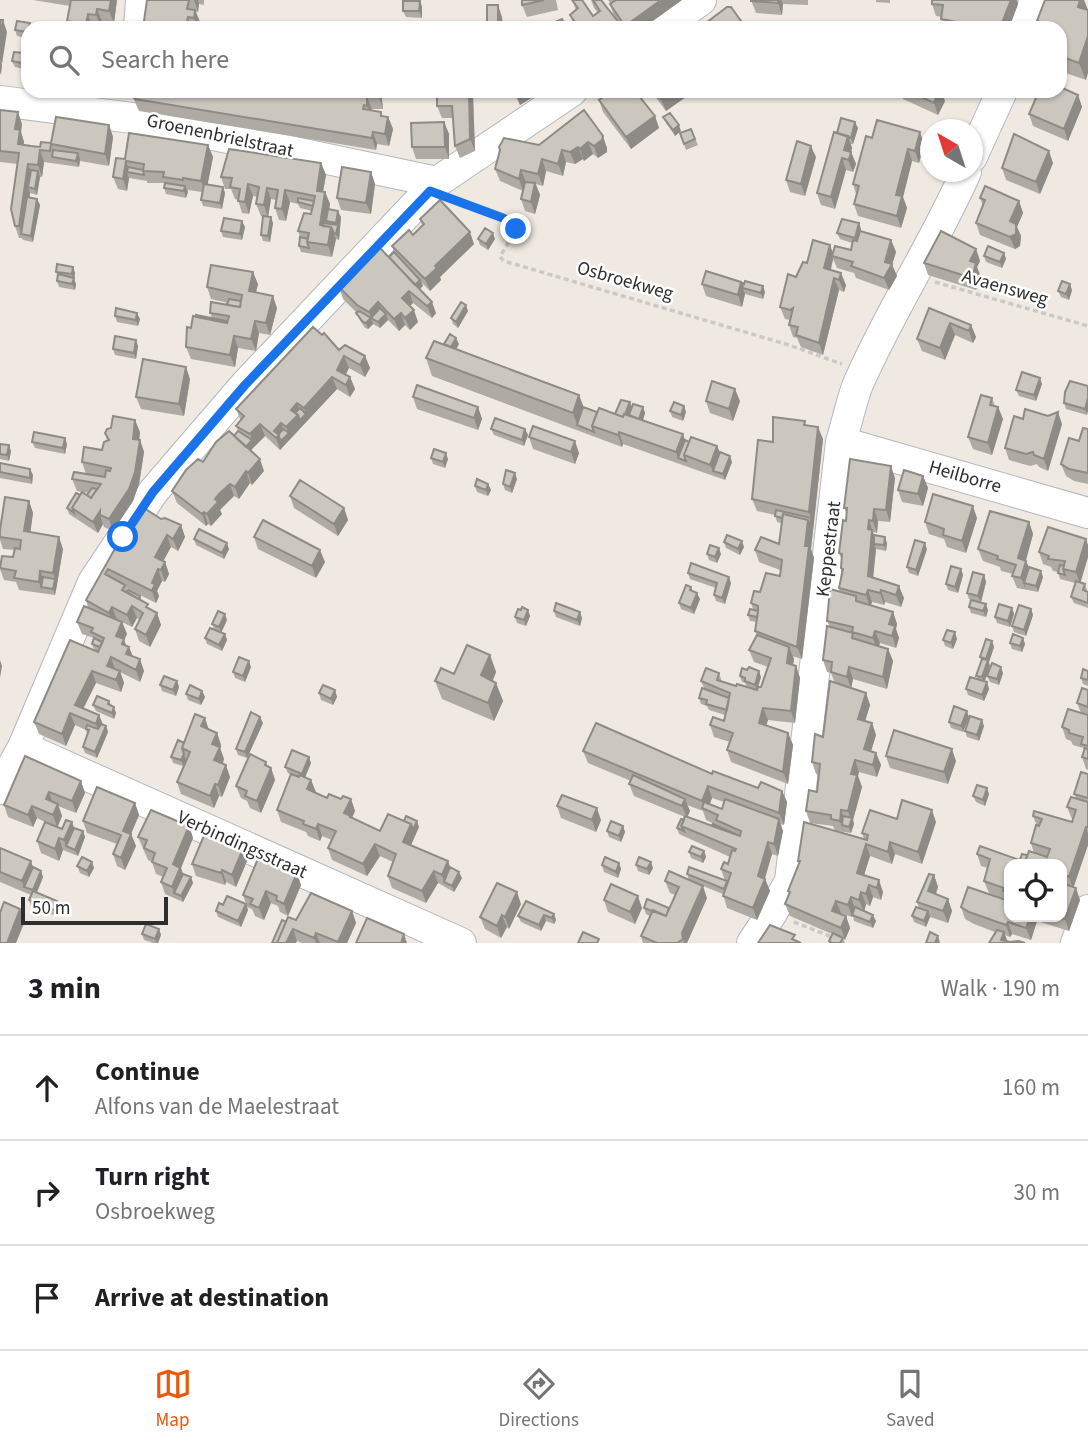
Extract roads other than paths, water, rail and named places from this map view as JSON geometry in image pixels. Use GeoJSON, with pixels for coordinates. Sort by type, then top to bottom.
{"type":"FeatureCollection","features":[{"type":"Feature","properties":{"kind":"street"},"geometry":{"type":"LineString","coordinates":[[140,21],[141,0]]}},
{"type":"Feature","properties":{"kind":"street"},"geometry":{"type":"LineString","coordinates":[[672,21],[701,0]]}},
{"type":"Feature","properties":{"kind":"street"},"geometry":{"type":"LineString","coordinates":[[1028,21],[1035,0]]}},
{"type":"Feature","properties":{"kind":"street"},"geometry":{"type":"LineString","coordinates":[[0,789],[23,747],[93,582],[153,492],[245,385],[433,187],[562,98]]}},
{"type":"Feature","properties":{"kind":"street"},"geometry":{"type":"LineString","coordinates":[[983,133],[999,98]]}},
{"type":"Feature","properties":{"kind":"street","name":"Groenenbrielstraat"},"geometry":{"type":"LineString","coordinates":[[0,101],[133,104],[433,187]]}},
{"type":"Feature","properties":{"kind":"street","name":"Keppestraat"},"geometry":{"type":"LineString","coordinates":[[752,943],[790,881],[792,871],[841,442],[857,387],[961,182]]}},
{"type":"Feature","properties":{"kind":"street","name":"Heilborre"},"geometry":{"type":"LineString","coordinates":[[841,442],[1088,513]]}},
{"type":"Feature","properties":{"kind":"street","name":"Verbindingsstraat"},"geometry":{"type":"LineString","coordinates":[[23,747],[461,943]]}},
{"type":"Feature","properties":{"kind":"street"},"geometry":{"type":"LineString","coordinates":[[1076,943],[1088,910]]}}]}
